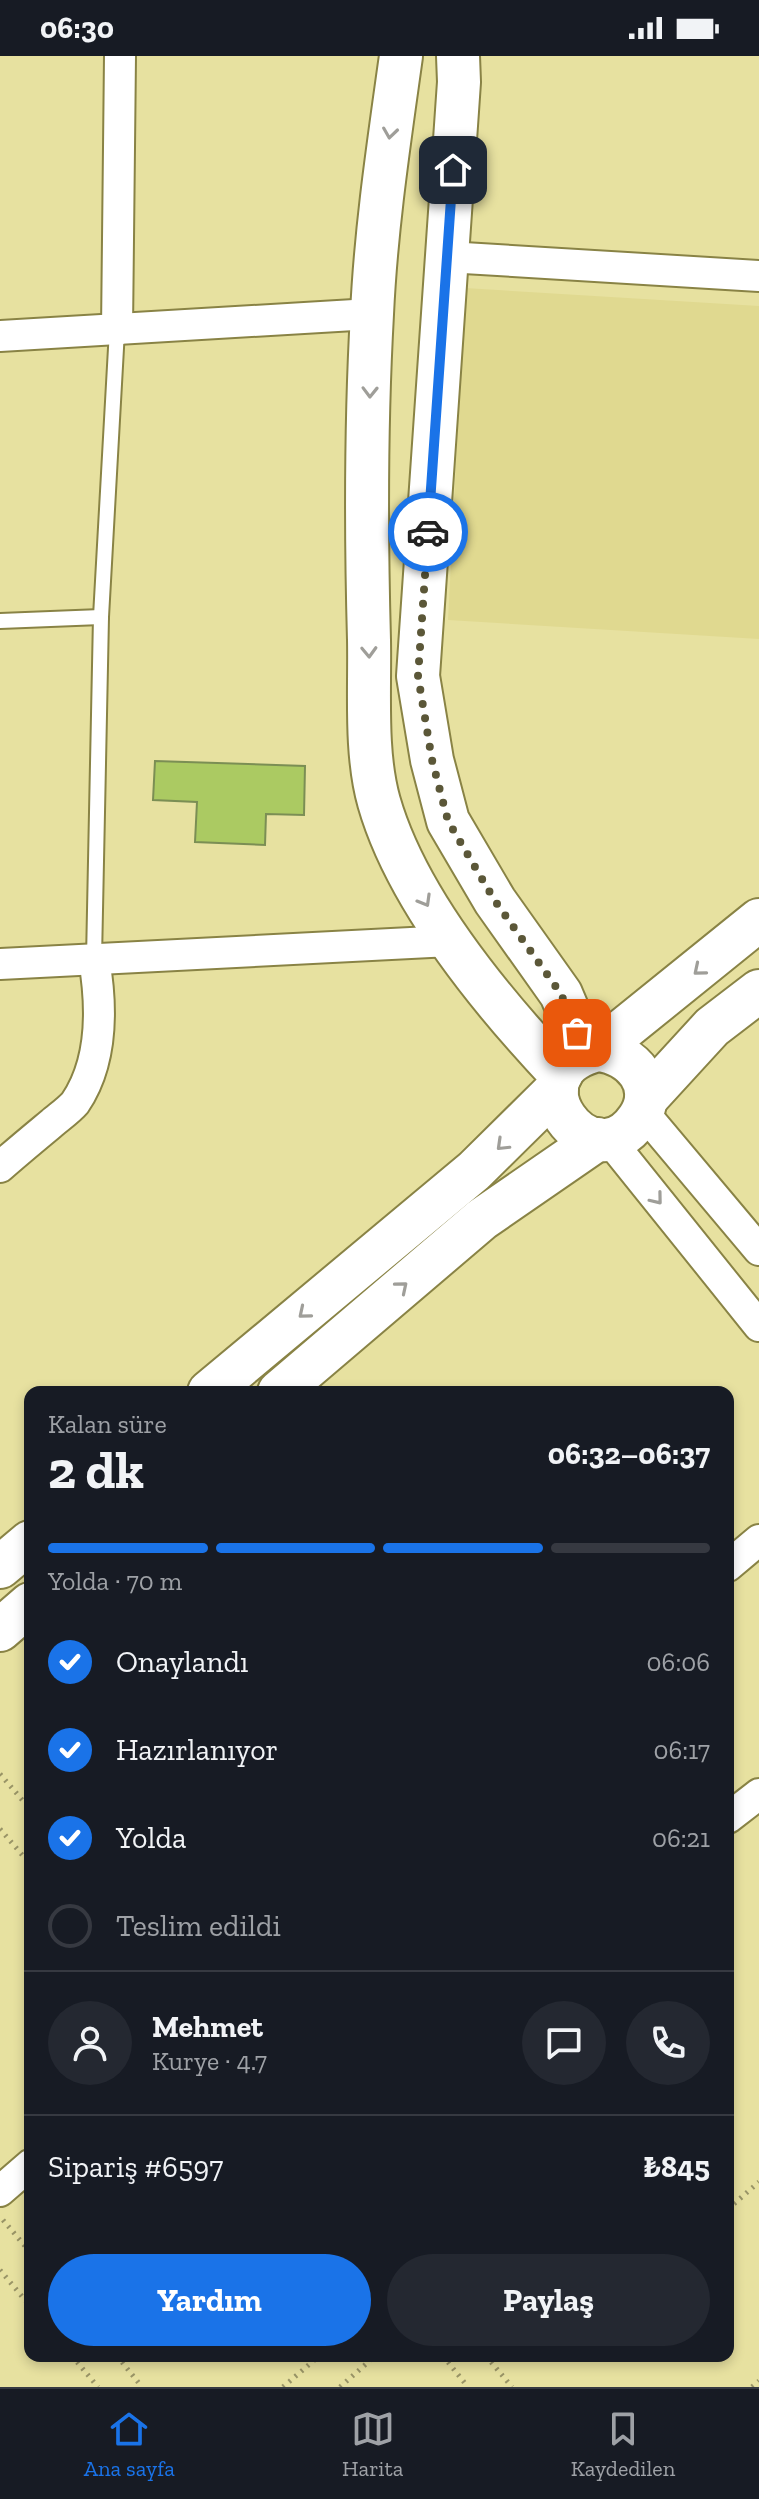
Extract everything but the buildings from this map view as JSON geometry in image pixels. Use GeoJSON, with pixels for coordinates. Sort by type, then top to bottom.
{"type":"FeatureCollection","features":[{"type":"Feature","properties":{"kind":"street"},"geometry":{"type":"LineString","coordinates":[[117,330],[120,56]]}},
{"type":"Feature","properties":{"kind":"street"},"geometry":{"type":"LineString","coordinates":[[401,56],[383,183],[371,314],[367,570],[372,766],[378,801],[397,850],[450,941],[514,1026],[576,1067]]}},
{"type":"Feature","properties":{"kind":"street"},"geometry":{"type":"LineString","coordinates":[[458,56],[459,82],[418,676],[432,760],[448,821],[495,901],[561,994],[576,1067],[563,1117],[584,1136],[603,1138],[759,1326]]}},
{"type":"Feature","properties":{"kind":"street"},"geometry":{"type":"LineString","coordinates":[[447,257],[759,276]]}},
{"type":"Feature","properties":{"kind":"street"},"geometry":{"type":"LineString","coordinates":[[0,336],[371,314]]}},
{"type":"Feature","properties":{"kind":"street"},"geometry":{"type":"LineString","coordinates":[[216,1386],[474,1171],[576,1067],[759,920]]}},
{"type":"Feature","properties":{"kind":"street"},"geometry":{"type":"LineString","coordinates":[[0,964],[450,941]]}},
{"type":"Feature","properties":{"kind":"street"},"geometry":{"type":"LineString","coordinates":[[0,1167],[74,1104],[83,1085],[96,1045],[100,1017],[94,959]]}},
{"type":"Feature","properties":{"kind":"street"},"geometry":{"type":"LineString","coordinates":[[286,1386],[482,1219],[603,1138],[628,1130],[644,1106],[712,1027],[759,991]]}},
{"type":"Feature","properties":{"kind":"street"},"geometry":{"type":"LineString","coordinates":[[576,1067],[611,1051],[634,1064],[641,1074],[644,1106],[759,1250]]}},
{"type":"Feature","properties":{"kind":"street"},"geometry":{"type":"LineString","coordinates":[[734,1561],[759,1540]]}},
{"type":"Feature","properties":{"kind":"street"},"geometry":{"type":"LineString","coordinates":[[0,1567],[24,1547]]}},
{"type":"Feature","properties":{"kind":"street"},"geometry":{"type":"LineString","coordinates":[[0,1630],[24,1609]]}},
{"type":"Feature","properties":{"kind":"street"},"geometry":{"type":"LineString","coordinates":[[734,1813],[759,1794]]}},
{"type":"Feature","properties":{"kind":"street"},"geometry":{"type":"LineString","coordinates":[[0,2191],[24,2170]]}},
{"type":"Feature","properties":{"kind":"lane"},"geometry":{"type":"LineString","coordinates":[[94,959],[101,617],[117,330]]}},
{"type":"Feature","properties":{"kind":"lane"},"geometry":{"type":"LineString","coordinates":[[0,621],[101,617]]}},
{"type":"Feature","properties":{"kind":"path"},"geometry":{"type":"LineString","coordinates":[[0,1774],[24,1802]]}},
{"type":"Feature","properties":{"kind":"path"},"geometry":{"type":"LineString","coordinates":[[0,1829],[24,1857]]}},
{"type":"Feature","properties":{"kind":"path"},"geometry":{"type":"LineString","coordinates":[[734,2204],[759,2182]]}},
{"type":"Feature","properties":{"kind":"path"},"geometry":{"type":"LineString","coordinates":[[0,2217],[24,2245]]}},
{"type":"Feature","properties":{"kind":"path"},"geometry":{"type":"LineString","coordinates":[[0,2270],[24,2299]]}},
{"type":"Feature","properties":{"kind":"path"},"geometry":{"type":"LineString","coordinates":[[77,2362],[98,2387]]}},
{"type":"Feature","properties":{"kind":"path"},"geometry":{"type":"LineString","coordinates":[[122,2362],[142,2387]]}},
{"type":"Feature","properties":{"kind":"path"},"geometry":{"type":"LineString","coordinates":[[283,2387],[312,2362]]}},
{"type":"Feature","properties":{"kind":"path"},"geometry":{"type":"LineString","coordinates":[[340,2387],[368,2362]]}},
{"type":"Feature","properties":{"kind":"path"},"geometry":{"type":"LineString","coordinates":[[448,2362],[468,2387]]}},
{"type":"Feature","properties":{"kind":"path"},"geometry":{"type":"LineString","coordinates":[[491,2362],[512,2387]]}},
{"type":"Feature","properties":{"kind":"path"},"geometry":{"type":"LineString","coordinates":[[752,2387],[759,2381]]}},
{"type":"Feature","properties":{"kind":"shaded area"},"geometry":{"type":"Polygon","coordinates":[[[465,288],[759,306],[759,639],[448,620],[465,288]]]}},
{"type":"Feature","properties":{"kind":"way so far"},"geometry":{"type":"LineString","coordinates":[[428,532],[418,676],[432,760],[448,821],[495,901],[561,994],[577,1033]]}},
{"type":"Feature","properties":{"kind":"route"},"geometry":{"type":"LineString","coordinates":[[428,532],[453,170]]}}]}
